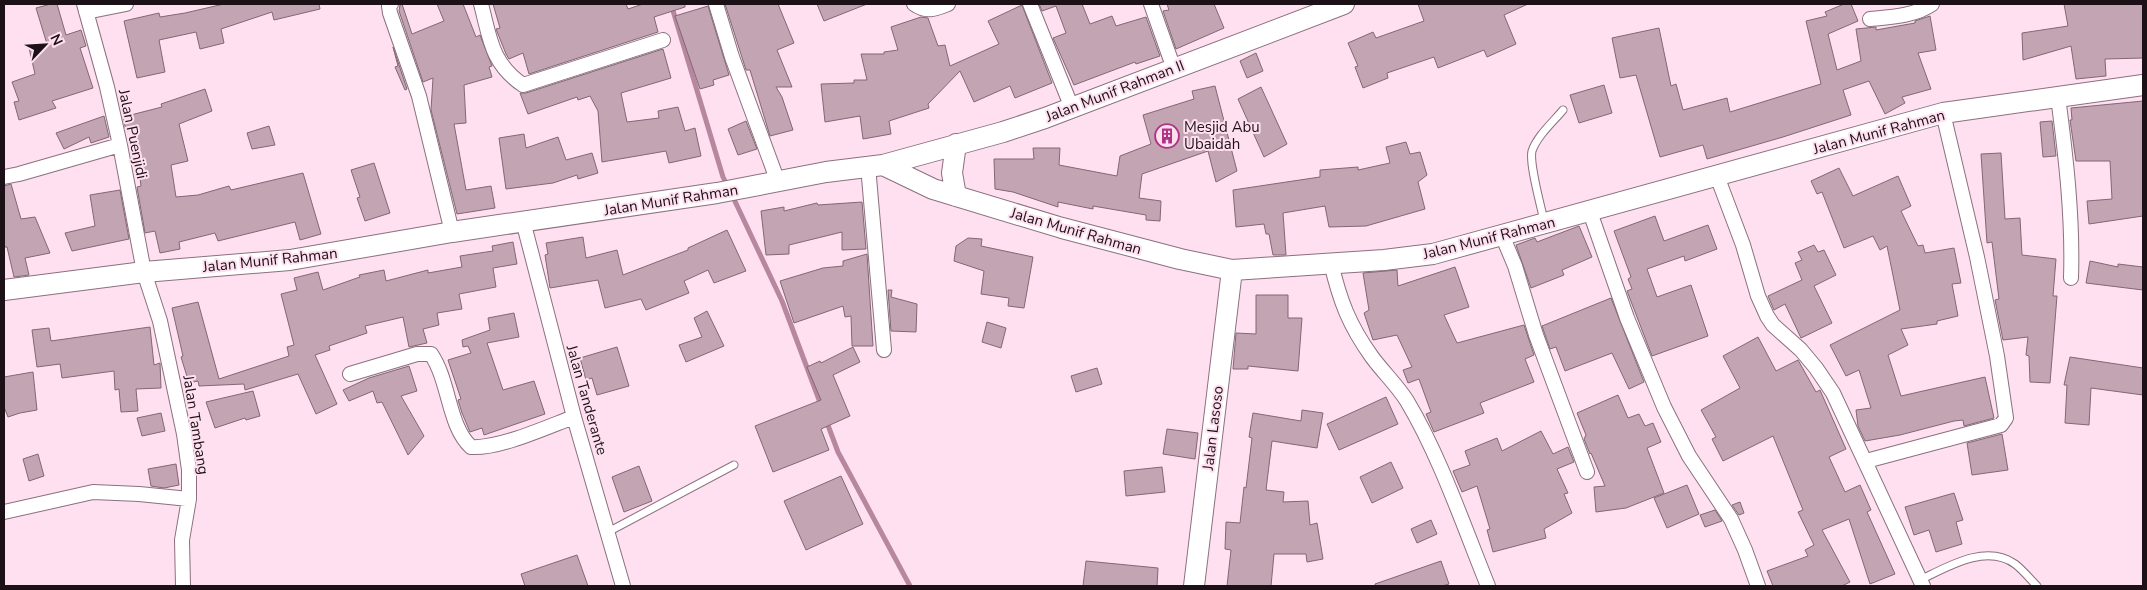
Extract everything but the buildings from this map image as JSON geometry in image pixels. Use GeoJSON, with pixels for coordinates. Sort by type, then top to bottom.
{"type":"FeatureCollection","features":[{"type":"Feature","properties":{"kind":"street"},"geometry":{"type":"LineString","coordinates":[[85,8],[126,4]]}},
{"type":"Feature","properties":{"kind":"street"},"geometry":{"type":"LineString","coordinates":[[391,4],[389,6],[390,14],[419,96],[452,232]]}},
{"type":"Feature","properties":{"kind":"street"},"geometry":{"type":"LineString","coordinates":[[716,4],[732,57],[778,182]]}},
{"type":"Feature","properties":{"kind":"street"},"geometry":{"type":"LineString","coordinates":[[914,4],[923,9],[932,10],[948,4]]}},
{"type":"Feature","properties":{"kind":"street"},"geometry":{"type":"LineString","coordinates":[[1030,4],[1072,108]]}},
{"type":"Feature","properties":{"kind":"street"},"geometry":{"type":"LineString","coordinates":[[1151,4],[1174,68]]}},
{"type":"Feature","properties":{"kind":"street","name":"Jalan Munif Rahman II"},"geometry":{"type":"LineString","coordinates":[[875,165],[1003,132],[1072,108],[1344,4]]}},
{"type":"Feature","properties":{"kind":"street"},"geometry":{"type":"LineString","coordinates":[[1870,19],[1903,15],[1926,8],[1932,4]]}},
{"type":"Feature","properties":{"kind":"street"},"geometry":{"type":"LineString","coordinates":[[484,5],[488,41],[508,75],[522,85],[663,40]]}},
{"type":"Feature","properties":{"kind":"street","name":"Jalan Puenjidi"},"geometry":{"type":"LineString","coordinates":[[85,8],[120,145],[144,272]]}},
{"type":"Feature","properties":{"kind":"street","name":"Jalan Munif Rahman"},"geometry":{"type":"LineString","coordinates":[[4,290],[144,272],[290,260],[452,232],[717,193],[826,172],[875,165],[956,196],[1062,228],[1180,259],[1232,270],[1433,254],[1943,113],[2143,85]]}},
{"type":"Feature","properties":{"kind":"street"},"geometry":{"type":"LineString","coordinates":[[2058,97],[2065,153],[2072,244],[2071,278]]}},
{"type":"Feature","properties":{"kind":"street"},"geometry":{"type":"LineString","coordinates":[[1866,461],[2001,425],[2006,418],[1999,365],[1977,256],[1943,113]]}},
{"type":"Feature","properties":{"kind":"street"},"geometry":{"type":"LineString","coordinates":[[956,144],[952,173],[956,196]]}},
{"type":"Feature","properties":{"kind":"street"},"geometry":{"type":"LineString","coordinates":[[4,177],[120,145]]}},
{"type":"Feature","properties":{"kind":"street"},"geometry":{"type":"LineString","coordinates":[[875,165],[884,350]]}},
{"type":"Feature","properties":{"kind":"street"},"geometry":{"type":"LineString","coordinates":[[1717,176],[1743,245],[1758,296],[1767,316],[1773,325],[1801,350],[1833,393],[1921,583]]}},
{"type":"Feature","properties":{"kind":"street"},"geometry":{"type":"LineString","coordinates":[[1590,212],[1627,318],[1664,407],[1689,456],[1731,519],[1746,550],[1758,586]]}},
{"type":"Feature","properties":{"kind":"street","name":"Jalan Tanderante"},"geometry":{"type":"LineString","coordinates":[[523,221],[574,417],[623,586]]}},
{"type":"Feature","properties":{"kind":"street"},"geometry":{"type":"LineString","coordinates":[[1502,235],[1515,266],[1536,335],[1587,472]]}},
{"type":"Feature","properties":{"kind":"street"},"geometry":{"type":"LineString","coordinates":[[1331,263],[1339,296],[1354,329],[1373,358],[1394,382],[1407,401],[1426,435],[1488,586]]}},
{"type":"Feature","properties":{"kind":"street","name":"Jalan Lasoso"},"geometry":{"type":"LineString","coordinates":[[1194,586],[1232,270]]}},
{"type":"Feature","properties":{"kind":"street","name":"Jalan Tambang"},"geometry":{"type":"LineString","coordinates":[[144,272],[160,321],[176,388],[186,452],[189,499],[182,540],[183,586]]}},
{"type":"Feature","properties":{"kind":"street"},"geometry":{"type":"LineString","coordinates":[[350,374],[417,354],[431,354],[440,367],[456,421],[465,441],[471,447],[487,446],[519,437],[574,417]]}},
{"type":"Feature","properties":{"kind":"street"},"geometry":{"type":"LineString","coordinates":[[4,512],[93,492],[189,499]]}},
{"type":"Feature","properties":{"kind":"lane"},"geometry":{"type":"LineString","coordinates":[[1544,224],[1532,163],[1532,152],[1540,138],[1563,110]]}},
{"type":"Feature","properties":{"kind":"lane"},"geometry":{"type":"LineString","coordinates":[[608,532],[734,465]]}},
{"type":"Feature","properties":{"kind":"lane"},"geometry":{"type":"LineString","coordinates":[[1921,583],[1956,563],[1991,555],[2014,564],[2038,586]]}},
{"type":"Feature","properties":{"kind":"waterway"},"geometry":{"type":"LineString","coordinates":[[671,4],[723,177],[728,187]]}},
{"type":"Feature","properties":{"kind":"waterway"},"geometry":{"type":"LineString","coordinates":[[732,195],[782,301],[821,405]]}},
{"type":"Feature","properties":{"kind":"waterway"},"geometry":{"type":"LineString","coordinates":[[826,420],[838,452],[910,586]]}},
{"type":"Feature","properties":{"kind":"place","name":"Mesjid Abu Ubaidah"},"geometry":{"type":"Point","coordinates":[1167,136]}}]}
